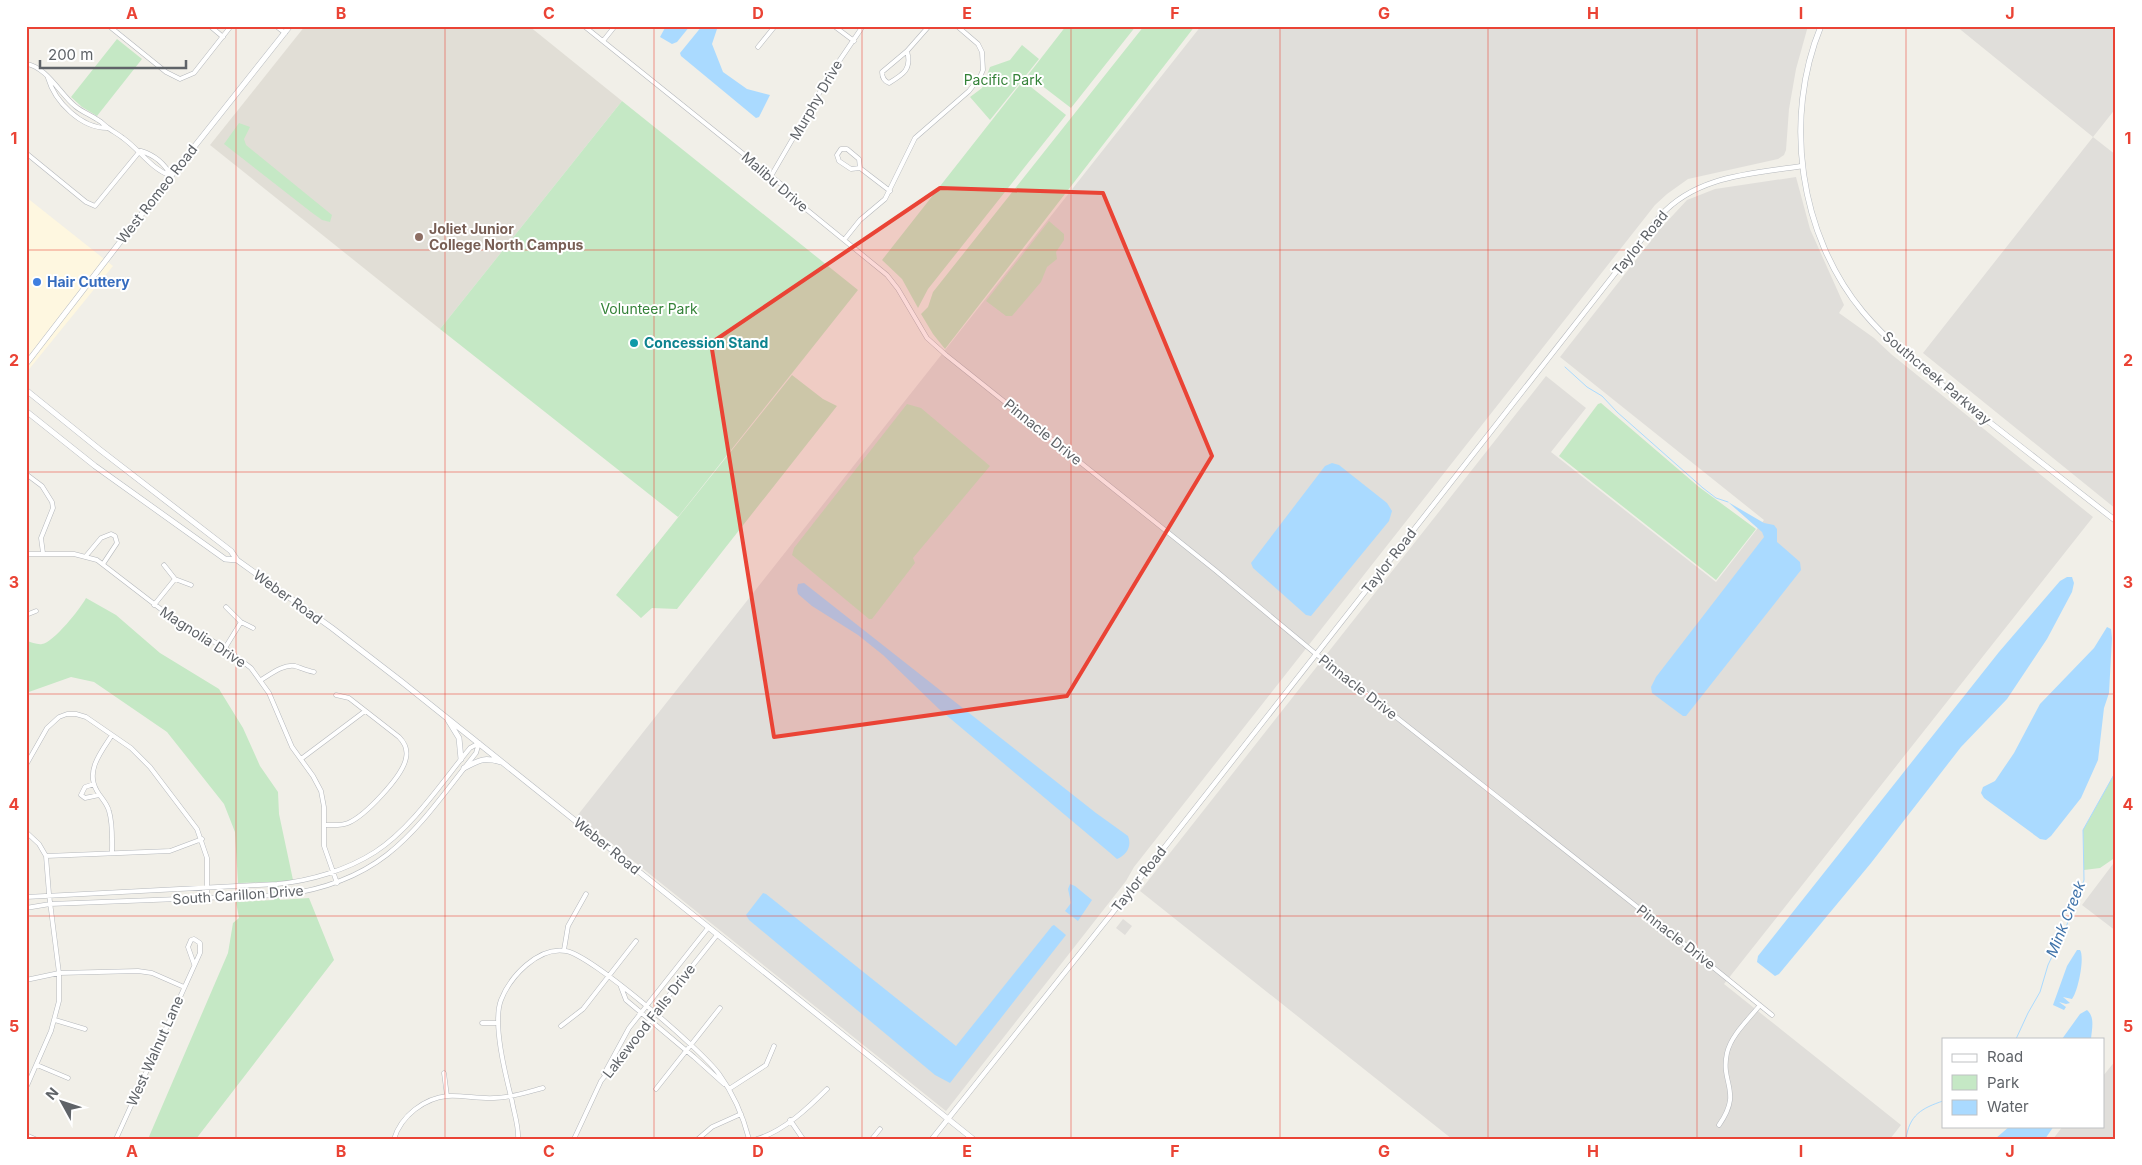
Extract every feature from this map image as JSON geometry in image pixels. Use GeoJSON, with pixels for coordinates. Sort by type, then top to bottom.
{"type":"FeatureCollection","features":[{"type":"Feature","properties":{"kind":"main road","name":"West Romeo Road"},"geometry":{"type":"LineString","coordinates":[[26,364],[290,26]]}},
{"type":"Feature","properties":{"kind":"main road"},"geometry":{"type":"LineString","coordinates":[[1802,166],[1800,116],[1807,72],[1821,26]]}},
{"type":"Feature","properties":{"kind":"main road","name":"Southcreek Parkway"},"geometry":{"type":"LineString","coordinates":[[1802,166],[1808,198],[1820,236],[1835,269],[1862,310],[1909,358],[2116,521]]}},
{"type":"Feature","properties":{"kind":"main road","name":"Weber Road"},"geometry":{"type":"LineString","coordinates":[[26,390],[98,449],[231,551],[237,560],[332,628],[447,717],[973,1139]]}},
{"type":"Feature","properties":{"kind":"main road","name":"Weber Road"},"geometry":{"type":"LineString","coordinates":[[26,411],[96,466],[225,558],[237,560]]}},
{"type":"Feature","properties":{"kind":"main road"},"geometry":{"type":"LineString","coordinates":[[447,717],[459,738],[461,759]]}},
{"type":"Feature","properties":{"kind":"main road"},"geometry":{"type":"LineString","coordinates":[[464,768],[482,759],[489,758],[504,763]]}},
{"type":"Feature","properties":{"kind":"street"},"geometry":{"type":"LineString","coordinates":[[109,26],[166,72],[180,78],[194,73],[232,26]]}},
{"type":"Feature","properties":{"kind":"street"},"geometry":{"type":"LineString","coordinates":[[210,26],[223,36]]}},
{"type":"Feature","properties":{"kind":"street"},"geometry":{"type":"LineString","coordinates":[[276,26],[285,34]]}},
{"type":"Feature","properties":{"kind":"street","name":"Malibu Drive"},"geometry":{"type":"LineString","coordinates":[[584,26],[787,189],[801,205],[887,275],[927,338],[946,355]]}},
{"type":"Feature","properties":{"kind":"street"},"geometry":{"type":"LineString","coordinates":[[603,42],[615,26]]}},
{"type":"Feature","properties":{"kind":"street"},"geometry":{"type":"LineString","coordinates":[[758,47],[775,26]]}},
{"type":"Feature","properties":{"kind":"street"},"geometry":{"type":"LineString","coordinates":[[834,26],[854,41]]}},
{"type":"Feature","properties":{"kind":"street","name":"Murphy Drive"},"geometry":{"type":"LineString","coordinates":[[771,176],[836,64],[863,26]]}},
{"type":"Feature","properties":{"kind":"street"},"geometry":{"type":"LineString","coordinates":[[907,51],[910,61],[908,70],[889,83],[886,82],[882,77],[882,72],[907,51],[929,26]]}},
{"type":"Feature","properties":{"kind":"street"},"geometry":{"type":"LineString","coordinates":[[844,240],[860,220],[885,199],[915,138],[976,84],[983,70],[984,61],[978,44],[957,26]]}},
{"type":"Feature","properties":{"kind":"street"},"geometry":{"type":"LineString","coordinates":[[26,64],[35,67],[48,78],[75,106],[99,120],[107,128],[140,151],[149,154],[167,168],[171,176]]}},
{"type":"Feature","properties":{"kind":"street"},"geometry":{"type":"LineString","coordinates":[[48,78],[51,89],[71,112],[99,128],[107,128]]}},
{"type":"Feature","properties":{"kind":"street"},"geometry":{"type":"LineString","coordinates":[[860,168],[859,159],[847,149],[841,149],[836,155],[839,161],[851,169],[860,168],[890,191]]}},
{"type":"Feature","properties":{"kind":"street"},"geometry":{"type":"LineString","coordinates":[[26,153],[86,202],[95,206],[140,151]]}},
{"type":"Feature","properties":{"kind":"street","name":"Taylor Road"},"geometry":{"type":"LineString","coordinates":[[932,1139],[1666,209],[1689,192],[1720,179],[1802,166]]}},
{"type":"Feature","properties":{"kind":"street","name":"Pinnacle Drive"},"geometry":{"type":"LineString","coordinates":[[946,355],[1213,568],[1316,654],[1772,1015]]}},
{"type":"Feature","properties":{"kind":"street"},"geometry":{"type":"LineString","coordinates":[[26,474],[42,486],[52,502],[53,508],[41,538],[43,553]]}},
{"type":"Feature","properties":{"kind":"street"},"geometry":{"type":"LineString","coordinates":[[86,556],[101,538],[111,534],[115,536],[117,543],[103,564]]}},
{"type":"Feature","properties":{"kind":"street","name":"Magnolia Drive"},"geometry":{"type":"LineString","coordinates":[[26,554],[43,553],[86,556],[103,564],[175,620],[238,657],[261,680],[269,693],[292,747],[320,791],[324,807],[324,846],[337,882]]}},
{"type":"Feature","properties":{"kind":"street"},"geometry":{"type":"LineString","coordinates":[[164,565],[175,578],[191,585]]}},
{"type":"Feature","properties":{"kind":"street"},"geometry":{"type":"LineString","coordinates":[[154,605],[175,578]]}},
{"type":"Feature","properties":{"kind":"street"},"geometry":{"type":"LineString","coordinates":[[226,608],[242,622],[253,628]]}},
{"type":"Feature","properties":{"kind":"street"},"geometry":{"type":"LineString","coordinates":[[26,615],[36,611]]}},
{"type":"Feature","properties":{"kind":"street"},"geometry":{"type":"LineString","coordinates":[[225,648],[242,622]]}},
{"type":"Feature","properties":{"kind":"street"},"geometry":{"type":"LineString","coordinates":[[261,680],[279,669],[288,667],[295,666],[314,672]]}},
{"type":"Feature","properties":{"kind":"street"},"geometry":{"type":"LineString","coordinates":[[325,825],[340,825],[354,820],[380,796],[404,765],[407,750],[404,743],[349,698],[336,695]]}},
{"type":"Feature","properties":{"kind":"street"},"geometry":{"type":"LineString","coordinates":[[301,759],[365,712]]}},
{"type":"Feature","properties":{"kind":"street"},"geometry":{"type":"LineString","coordinates":[[26,765],[47,728],[59,717],[67,714],[86,717],[141,756],[197,829],[202,839],[207,858],[207,898]]}},
{"type":"Feature","properties":{"kind":"street"},"geometry":{"type":"LineString","coordinates":[[112,735],[96,760],[94,784],[99,795],[106,802],[111,820],[112,853]]}},
{"type":"Feature","properties":{"kind":"street","name":"South Carillon Drive"},"geometry":{"type":"LineString","coordinates":[[26,897],[49,894],[293,883],[333,871],[357,862],[376,851],[395,836],[470,748],[479,743]]}},
{"type":"Feature","properties":{"kind":"street","name":"South Carillon Drive"},"geometry":{"type":"LineString","coordinates":[[26,908],[50,904],[283,895],[304,892],[337,882],[375,865],[400,846],[476,753],[479,743]]}},
{"type":"Feature","properties":{"kind":"street"},"geometry":{"type":"LineString","coordinates":[[94,784],[85,787],[81,795],[86,798],[99,795]]}},
{"type":"Feature","properties":{"kind":"street"},"geometry":{"type":"LineString","coordinates":[[26,832],[39,844],[46,856],[59,973],[59,1001],[55,1020],[26,1088]]}},
{"type":"Feature","properties":{"kind":"street"},"geometry":{"type":"LineString","coordinates":[[46,856],[170,851],[202,839]]}},
{"type":"Feature","properties":{"kind":"street"},"geometry":{"type":"LineString","coordinates":[[564,950],[568,926],[586,894]]}},
{"type":"Feature","properties":{"kind":"street"},"geometry":{"type":"LineString","coordinates":[[601,1081],[618,1046],[640,1013],[708,928]]}},
{"type":"Feature","properties":{"kind":"street","name":"Lakewood Falls Drive"},"geometry":{"type":"LineString","coordinates":[[574,1139],[601,1081],[717,935]]}},
{"type":"Feature","properties":{"kind":"street","name":"West Walnut Lane"},"geometry":{"type":"LineString","coordinates":[[116,1139],[194,964],[201,946],[194,939],[191,940],[188,946],[194,964]]}},
{"type":"Feature","properties":{"kind":"street"},"geometry":{"type":"LineString","coordinates":[[560,1026],[582,1009],[636,941]]}},
{"type":"Feature","properties":{"kind":"street"},"geometry":{"type":"LineString","coordinates":[[518,1139],[497,1023],[502,998],[527,965],[544,953],[564,950],[585,958],[620,985],[692,1044],[713,1065],[728,1088],[741,1114],[749,1139]]}},
{"type":"Feature","properties":{"kind":"street"},"geometry":{"type":"LineString","coordinates":[[26,980],[59,973],[138,971],[152,974],[184,987]]}},
{"type":"Feature","properties":{"kind":"street"},"geometry":{"type":"LineString","coordinates":[[620,985],[626,1000],[728,1088]]}},
{"type":"Feature","properties":{"kind":"street"},"geometry":{"type":"LineString","coordinates":[[1719,1124],[1728,1112],[1731,1099],[1726,1066],[1729,1047],[1760,1005]]}},
{"type":"Feature","properties":{"kind":"street"},"geometry":{"type":"LineString","coordinates":[[656,1089],[720,1008]]}},
{"type":"Feature","properties":{"kind":"street"},"geometry":{"type":"LineString","coordinates":[[55,1020],[85,1029]]}},
{"type":"Feature","properties":{"kind":"street"},"geometry":{"type":"LineString","coordinates":[[482,1023],[497,1023]]}},
{"type":"Feature","properties":{"kind":"street"},"geometry":{"type":"LineString","coordinates":[[728,1088],[766,1065],[774,1046]]}},
{"type":"Feature","properties":{"kind":"street"},"geometry":{"type":"LineString","coordinates":[[36,1064],[68,1078]]}},
{"type":"Feature","properties":{"kind":"street"},"geometry":{"type":"LineString","coordinates":[[444,1073],[447,1096]]}},
{"type":"Feature","properties":{"kind":"street"},"geometry":{"type":"LineString","coordinates":[[394,1139],[410,1112],[421,1105],[447,1096],[482,1098],[511,1096],[543,1088]]}},
{"type":"Feature","properties":{"kind":"street"},"geometry":{"type":"LineString","coordinates":[[757,1139],[769,1134],[790,1120],[808,1107],[827,1089]]}},
{"type":"Feature","properties":{"kind":"street"},"geometry":{"type":"LineString","coordinates":[[698,1139],[707,1129],[741,1114]]}},
{"type":"Feature","properties":{"kind":"street"},"geometry":{"type":"LineString","coordinates":[[790,1120],[803,1139]]}},
{"type":"Feature","properties":{"kind":"street"},"geometry":{"type":"LineString","coordinates":[[872,1139],[880,1130]]}},
{"type":"Feature","properties":{"kind":"street"},"geometry":{"type":"LineString","coordinates":[[26,1135],[35,1139]]}},
{"type":"Feature","properties":{"kind":"highlighted area"},"geometry":{"type":"Polygon","coordinates":[[[940,188],[1103,193],[1212,456],[1067,696],[774,737],[711,343],[940,188]]]}},
{"type":"Feature","properties":{"kind":"shaded area","name":"Joliet Junior College North Campus"},"geometry":{"type":"Polygon","coordinates":[[[305,26],[529,26],[622,101],[440,329],[210,145],[305,26]]]}},
{"type":"Feature","properties":{"kind":"shaded area"},"geometry":{"type":"Polygon","coordinates":[[[1201,26],[1808,26],[1796,69],[1784,155],[1778,159],[1688,179],[1655,205],[1134,867],[1126,881],[946,1111],[577,816],[1201,26]]]}},
{"type":"Feature","properties":{"kind":"shaded area"},"geometry":{"type":"Polygon","coordinates":[[[1956,26],[2116,26],[2116,108],[2093,137],[1956,26]]]}},
{"type":"Feature","properties":{"kind":"shaded area"},"geometry":{"type":"Polygon","coordinates":[[[2093,137],[2116,155],[2116,509],[1923,353],[2093,137]]]}},
{"type":"Feature","properties":{"kind":"shaded area"},"geometry":{"type":"Polygon","coordinates":[[[1796,177],[1810,229],[1844,305],[1839,313],[1874,338],[1891,354],[2093,517],[1724,984],[1901,1125],[1890,1139],[1452,1139],[1140,891],[1546,376],[1586,408],[1551,452],[1716,582],[1764,520],[1560,357],[1661,228],[1687,200],[1715,189],[1796,177]]]}},
{"type":"Feature","properties":{"kind":"shaded area"},"geometry":{"type":"Polygon","coordinates":[[[26,197],[113,266],[26,373],[26,197]]]}},
{"type":"Feature","properties":{"kind":"shaded area"},"geometry":{"type":"Polygon","coordinates":[[[2116,860],[2116,931],[2082,905],[2116,860]]]}},
{"type":"Feature","properties":{"kind":"shaded area"},"geometry":{"type":"Polygon","coordinates":[[[1123,919],[1132,926],[1125,935],[1116,928],[1123,919]]]}},
{"type":"Feature","properties":{"kind":"shaded area"},"geometry":{"type":"Polygon","coordinates":[[[2116,1060],[2116,1139],[2053,1139],[2061,1128],[2104,1128],[2104,1075],[2116,1060]]]}},
{"type":"Feature","properties":{"kind":"green space"},"geometry":{"type":"Polygon","coordinates":[[[1066,26],[1136,26],[1071,108],[1028,75],[1066,26]]]}},
{"type":"Feature","properties":{"kind":"green space"},"geometry":{"type":"Polygon","coordinates":[[[1144,26],[1195,26],[945,349],[921,314],[928,307],[933,292],[1144,26]]]}},
{"type":"Feature","properties":{"kind":"green space"},"geometry":{"type":"Polygon","coordinates":[[[117,39],[142,59],[97,116],[82,107],[71,97],[117,39]]]}},
{"type":"Feature","properties":{"kind":"green space","name":"Pacific Park"},"geometry":{"type":"Polygon","coordinates":[[[1022,45],[1039,59],[990,120],[970,97],[982,88],[990,67],[1010,60],[1022,45]]]}},
{"type":"Feature","properties":{"kind":"green space"},"geometry":{"type":"Polygon","coordinates":[[[1022,82],[1026,83],[1066,115],[928,289],[918,308],[902,279],[882,260],[1022,82]]]}},
{"type":"Feature","properties":{"kind":"green space","name":"Volunteer Park"},"geometry":{"type":"Polygon","coordinates":[[[622,101],[858,290],[678,517],[440,329],[622,101]]]}},
{"type":"Feature","properties":{"kind":"green space"},"geometry":{"type":"Polygon","coordinates":[[[239,123],[250,127],[244,139],[246,145],[332,215],[330,222],[322,220],[311,212],[224,144],[239,123]]]}},
{"type":"Feature","properties":{"kind":"green space"},"geometry":{"type":"Polygon","coordinates":[[[1049,221],[1064,234],[1064,240],[1056,252],[1057,259],[1047,267],[1041,282],[1012,316],[1006,316],[986,301],[1049,221]]]}},
{"type":"Feature","properties":{"kind":"green space"},"geometry":{"type":"Polygon","coordinates":[[[792,375],[823,399],[837,406],[677,609],[652,608],[641,618],[616,595],[792,375]]]}},
{"type":"Feature","properties":{"kind":"green space"},"geometry":{"type":"Polygon","coordinates":[[[1601,403],[1699,487],[1756,529],[1716,580],[1559,456],[1598,404],[1601,403]]]}},
{"type":"Feature","properties":{"kind":"green space"},"geometry":{"type":"Polygon","coordinates":[[[907,404],[921,408],[990,466],[913,558],[915,563],[872,619],[869,619],[792,555],[794,548],[907,404]]]}},
{"type":"Feature","properties":{"kind":"green space"},"geometry":{"type":"Polygon","coordinates":[[[86,598],[116,615],[160,653],[219,689],[243,728],[260,766],[278,792],[279,814],[293,880],[278,882],[280,900],[309,898],[334,960],[196,1139],[148,1139],[228,953],[233,923],[239,918],[236,902],[274,900],[273,882],[238,883],[235,832],[224,804],[167,732],[94,682],[71,677],[26,693],[26,641],[40,644],[53,638],[79,609],[86,598]]]}},
{"type":"Feature","properties":{"kind":"green space"},"geometry":{"type":"Polygon","coordinates":[[[2116,771],[2116,857],[2100,868],[2084,870],[2083,830],[2116,771]]]}},
{"type":"Feature","properties":{"kind":"water"},"geometry":{"type":"Polygon","coordinates":[[[666,26],[690,26],[677,42],[672,44],[660,37],[666,26]]]}},
{"type":"Feature","properties":{"kind":"water"},"geometry":{"type":"Polygon","coordinates":[[[702,26],[718,26],[712,44],[723,72],[747,89],[770,95],[759,117],[756,118],[681,56],[680,53],[702,26]]]}},
{"type":"Feature","properties":{"kind":"water"},"geometry":{"type":"Polygon","coordinates":[[[1332,463],[1339,465],[1387,503],[1392,511],[1389,521],[1311,616],[1306,615],[1253,568],[1251,563],[1325,466],[1332,463]]]}},
{"type":"Feature","properties":{"kind":"water"},"geometry":{"type":"Polygon","coordinates":[[[1728,502],[1764,523],[1774,525],[1777,529],[1777,542],[1800,562],[1801,570],[1686,716],[1683,716],[1652,693],[1651,687],[1656,677],[1764,537],[1762,532],[1728,502]]]}},
{"type":"Feature","properties":{"kind":"water"},"geometry":{"type":"Polygon","coordinates":[[[2067,577],[2072,577],[2074,583],[2072,592],[2047,639],[2007,699],[1961,747],[1871,863],[1779,974],[1775,976],[1757,962],[1758,956],[1999,652],[2060,581],[2067,577]]]}},
{"type":"Feature","properties":{"kind":"water"},"geometry":{"type":"Polygon","coordinates":[[[804,583],[1096,813],[1128,836],[1129,847],[1126,853],[1117,859],[939,709],[883,655],[858,635],[812,606],[798,594],[798,584],[804,583]]]}},
{"type":"Feature","properties":{"kind":"water"},"geometry":{"type":"Polygon","coordinates":[[[2107,627],[2111,629],[2112,638],[2109,693],[2104,708],[2098,760],[2081,798],[2051,836],[2046,840],[2040,839],[1984,798],[1981,793],[1983,787],[1995,781],[2014,753],[2040,704],[2094,648],[2107,627]]]}},
{"type":"Feature","properties":{"kind":"water"},"geometry":{"type":"Polygon","coordinates":[[[1070,884],[1092,900],[1078,921],[1065,911],[1071,903],[1068,889],[1070,884]]]}},
{"type":"Feature","properties":{"kind":"water"},"geometry":{"type":"Polygon","coordinates":[[[763,893],[956,1046],[1052,926],[1054,925],[1066,935],[950,1083],[935,1075],[749,920],[746,915],[763,893]]]}},
{"type":"Feature","properties":{"kind":"water"},"geometry":{"type":"Polygon","coordinates":[[[2077,950],[2080,950],[2082,960],[2078,982],[2072,999],[2063,997],[2070,1003],[2059,1002],[2066,1007],[2064,1010],[2053,1005],[2067,966],[2077,950]]]}},
{"type":"Feature","properties":{"kind":"water"},"geometry":{"type":"Polygon","coordinates":[[[2087,1010],[2090,1013],[2092,1019],[2091,1038],[2063,1038],[2080,1014],[2087,1010]]]}},
{"type":"Feature","properties":{"kind":"water"},"geometry":{"type":"Polygon","coordinates":[[[2008,1128],[2053,1128],[2045,1139],[1995,1139],[2008,1128]]]}},
{"type":"Feature","properties":{"kind":"waterway"},"geometry":{"type":"LineString","coordinates":[[1565,367],[1587,387],[1602,396],[1617,412],[1703,488],[1716,498],[1728,502]]}},
{"type":"Feature","properties":{"kind":"waterway","name":"Mink Creek"},"geometry":{"type":"LineString","coordinates":[[2016,1038],[2040,992],[2048,965],[2066,927],[2084,880],[2083,830],[2116,771]]}},
{"type":"Feature","properties":{"kind":"waterway","name":"Mink Creek"},"geometry":{"type":"LineString","coordinates":[[1906,1139],[1913,1118],[1923,1110],[1942,1101]]}},
{"type":"Feature","properties":{"kind":"place","name":"Joliet Junior College North Campus"},"geometry":{"type":"Point","coordinates":[419,237]}},
{"type":"Feature","properties":{"kind":"place","name":"Hair Cuttery"},"geometry":{"type":"Point","coordinates":[37,282]}},
{"type":"Feature","properties":{"kind":"place","name":"Concession Stand"},"geometry":{"type":"Point","coordinates":[634,343]}}]}
